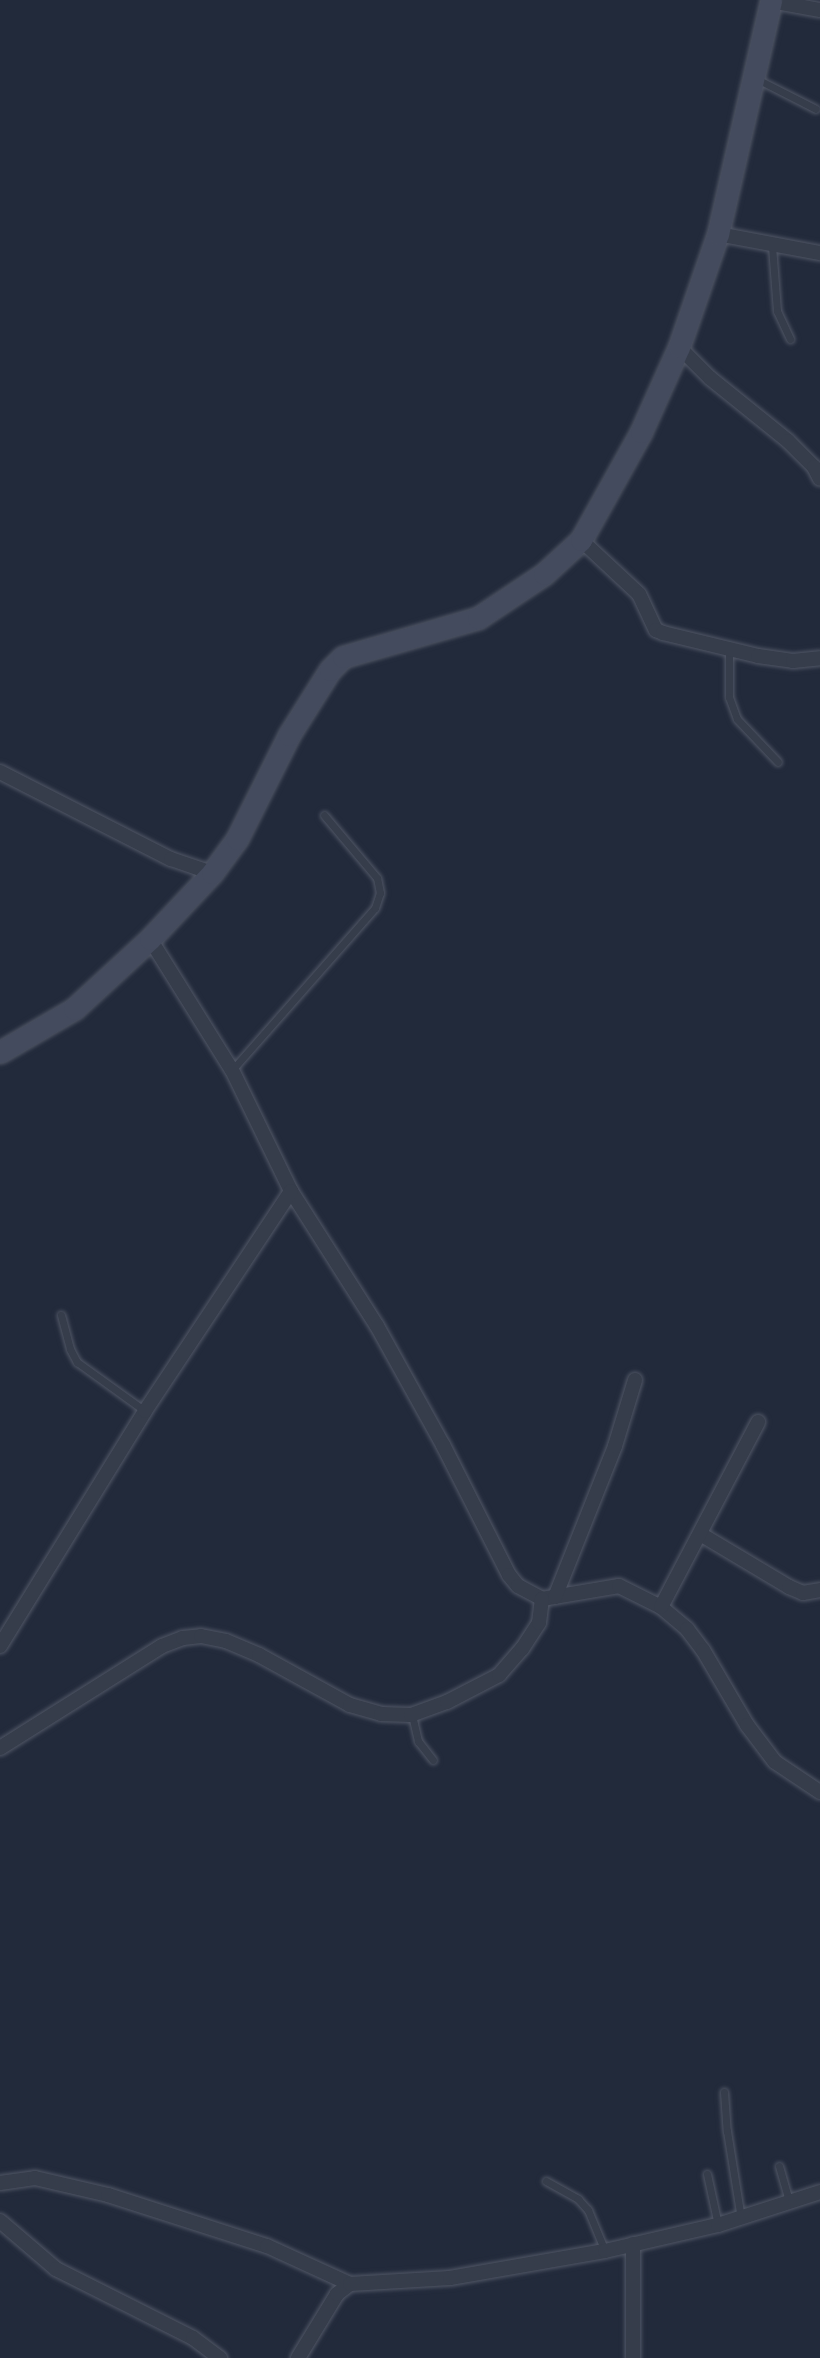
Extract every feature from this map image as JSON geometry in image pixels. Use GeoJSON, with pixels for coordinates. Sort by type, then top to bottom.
{"type":"FeatureCollection","features":[{"type":"Feature","properties":{"kind":"street"},"geometry":{"type":"LineString","coordinates":[[0,1052],[74,1009],[150,939],[212,873],[237,839],[289,735],[330,670],[343,657],[478,618],[544,574],[581,540],[641,432],[679,347],[718,234],[771,1],[820,9]]}},
{"type":"Feature","properties":{"kind":"street"},"geometry":{"type":"LineString","coordinates":[[718,234],[820,253]]}},
{"type":"Feature","properties":{"kind":"street"},"geometry":{"type":"LineString","coordinates":[[679,347],[710,378],[788,441],[814,467],[820,479]]}},
{"type":"Feature","properties":{"kind":"street"},"geometry":{"type":"LineString","coordinates":[[581,540],[639,594],[656,630],[729,650],[793,661],[820,658]]}},
{"type":"Feature","properties":{"kind":"street"},"geometry":{"type":"LineString","coordinates":[[0,772],[171,859],[212,873]]}},
{"type":"Feature","properties":{"kind":"street"},"geometry":{"type":"LineString","coordinates":[[150,939],[232,1070],[291,1191],[377,1326],[443,1445],[509,1575],[518,1586],[549,1598],[620,1586],[661,1607],[687,1629],[703,1650],[747,1725],[775,1762],[820,1792]]}},
{"type":"Feature","properties":{"kind":"street"},"geometry":{"type":"LineString","coordinates":[[0,1646],[145,1411],[291,1191]]}},
{"type":"Feature","properties":{"kind":"street"},"geometry":{"type":"LineString","coordinates":[[0,1748],[162,1646],[183,1638],[201,1636],[226,1641],[259,1655],[351,1705],[381,1714],[411,1715],[447,1702],[499,1675],[522,1649],[539,1623],[615,1446],[635,1380]]}},
{"type":"Feature","properties":{"kind":"street"},"geometry":{"type":"LineString","coordinates":[[661,1607],[702,1535],[758,1422]]}},
{"type":"Feature","properties":{"kind":"street"},"geometry":{"type":"LineString","coordinates":[[702,1535],[789,1587],[803,1593],[820,1590]]}},
{"type":"Feature","properties":{"kind":"street"},"geometry":{"type":"LineString","coordinates":[[0,2183],[35,2178],[108,2195],[267,2246],[350,2284],[450,2278],[605,2250],[718,2225],[820,2192]]}},
{"type":"Feature","properties":{"kind":"street"},"geometry":{"type":"LineString","coordinates":[[0,2221],[56,2269],[193,2338],[220,2358]]}},
{"type":"Feature","properties":{"kind":"street"},"geometry":{"type":"LineString","coordinates":[[633,2358],[634,2244]]}},
{"type":"Feature","properties":{"kind":"street"},"geometry":{"type":"LineString","coordinates":[[298,2358],[338,2294],[350,2284]]}},
{"type":"Feature","properties":{"kind":"lane"},"geometry":{"type":"LineString","coordinates":[[754,77],[816,109]]}},
{"type":"Feature","properties":{"kind":"lane"},"geometry":{"type":"LineString","coordinates":[[772,246],[777,311],[790,339]]}},
{"type":"Feature","properties":{"kind":"lane"},"geometry":{"type":"LineString","coordinates":[[729,650],[729,697],[737,719],[778,762]]}},
{"type":"Feature","properties":{"kind":"lane"},"geometry":{"type":"LineString","coordinates":[[232,1070],[375,908],[380,893],[377,878],[324,815]]}},
{"type":"Feature","properties":{"kind":"lane"},"geometry":{"type":"LineString","coordinates":[[61,1315],[70,1349],[77,1363],[145,1411]]}},
{"type":"Feature","properties":{"kind":"lane"},"geometry":{"type":"LineString","coordinates":[[411,1715],[418,1741],[433,1760]]}},
{"type":"Feature","properties":{"kind":"lane"},"geometry":{"type":"LineString","coordinates":[[724,2092],[727,2131],[741,2218]]}},
{"type":"Feature","properties":{"kind":"lane"},"geometry":{"type":"LineString","coordinates":[[779,2166],[789,2202]]}},
{"type":"Feature","properties":{"kind":"lane"},"geometry":{"type":"LineString","coordinates":[[707,2174],[718,2225]]}},
{"type":"Feature","properties":{"kind":"lane"},"geometry":{"type":"LineString","coordinates":[[546,2180],[578,2199],[588,2210],[605,2250]]}}]}
